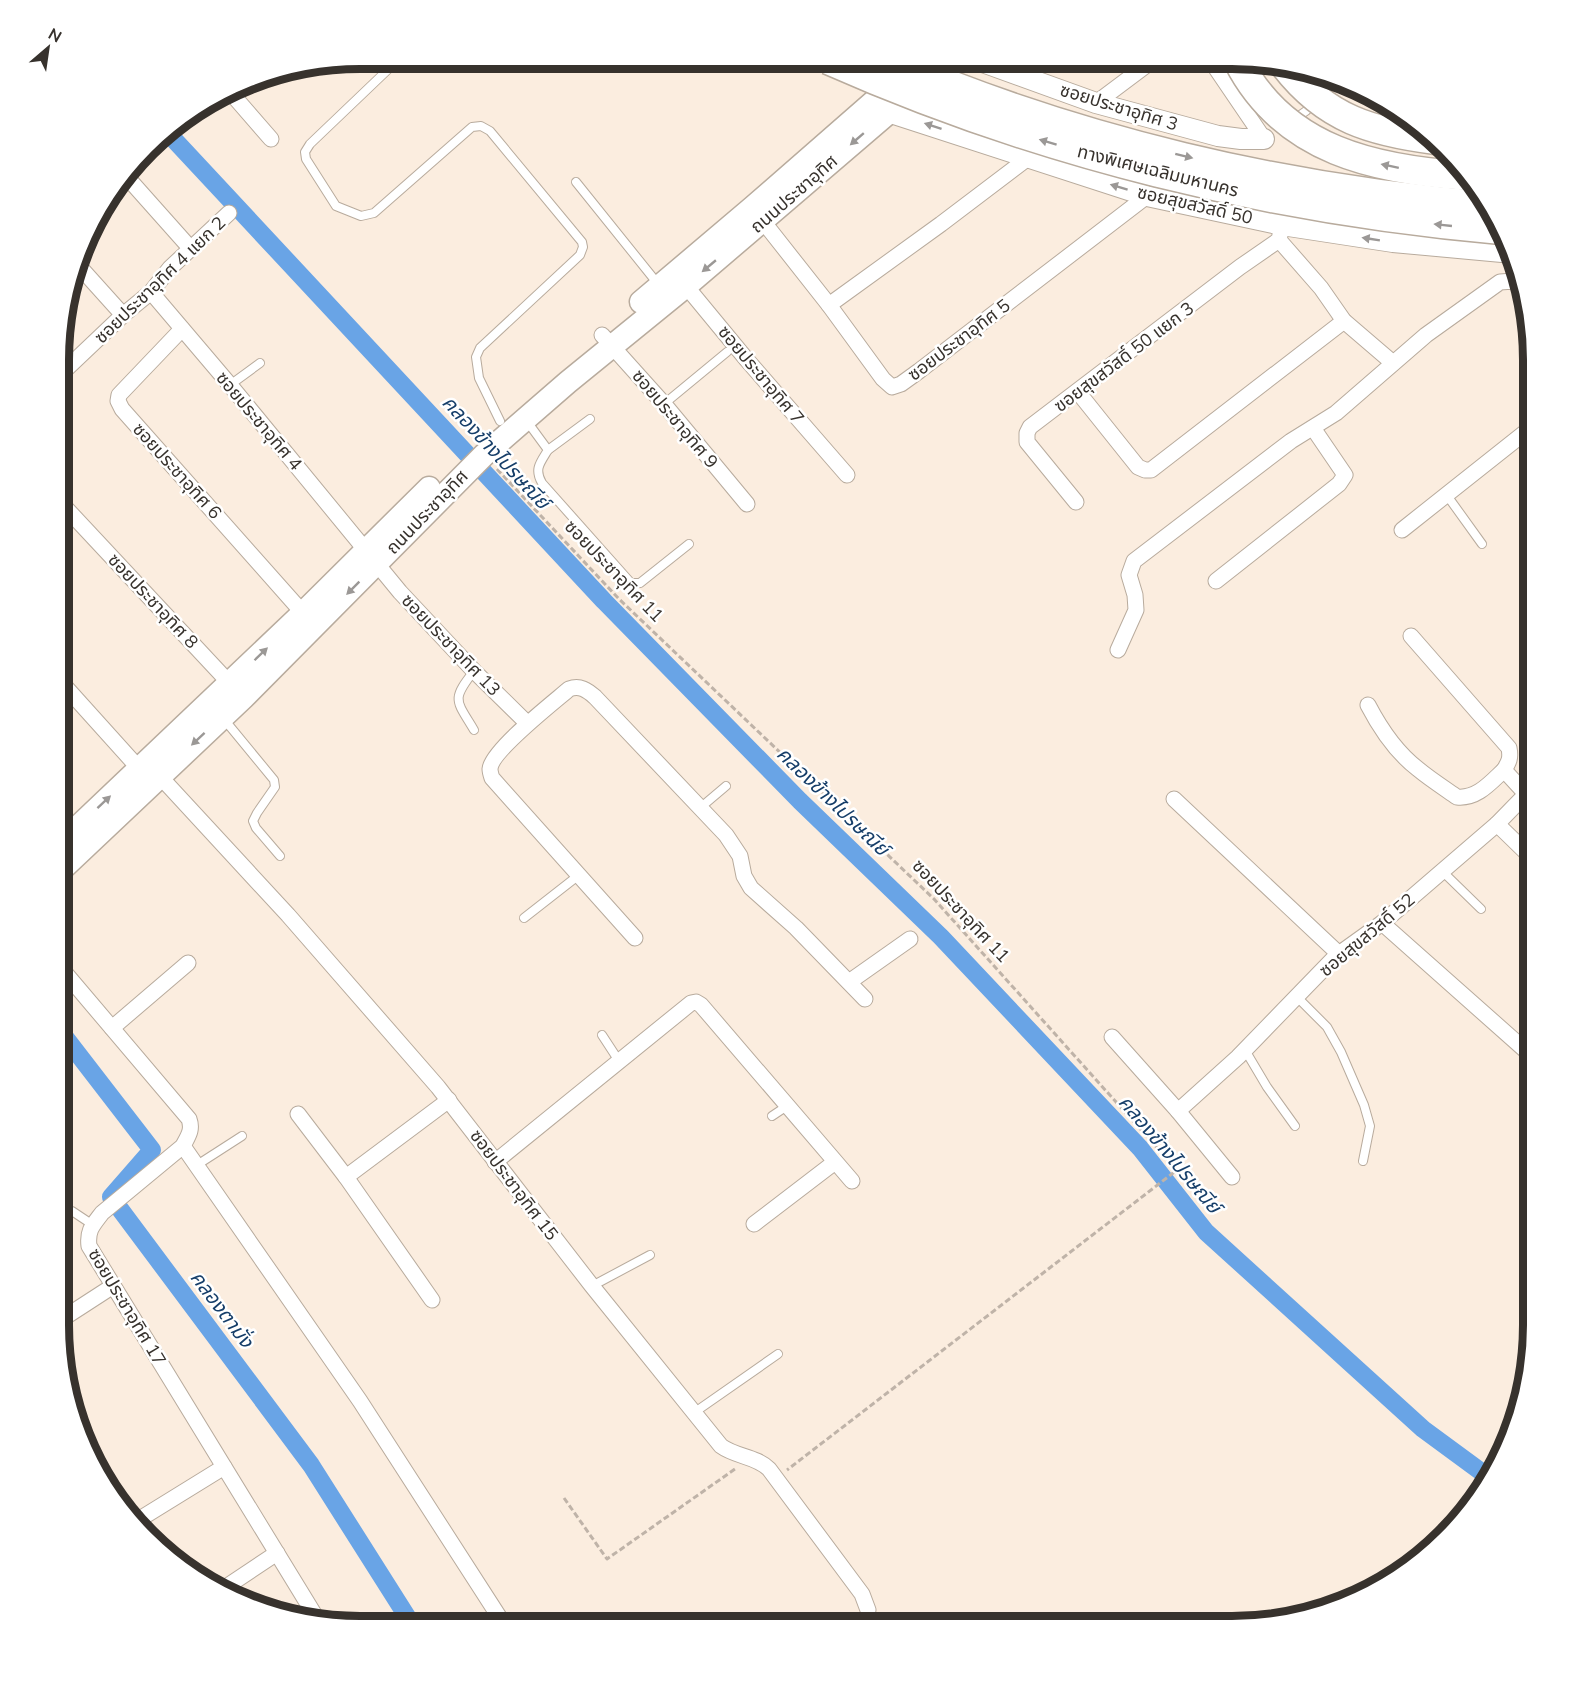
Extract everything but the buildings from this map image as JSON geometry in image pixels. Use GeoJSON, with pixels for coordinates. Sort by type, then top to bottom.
{"type":"FeatureCollection","features":[{"type":"Feature","properties":{"kind":"highway","name":"ทางพิเศษเฉลิมมหานคร"},"geometry":{"type":"LineString","coordinates":[[849,69],[959,114],[1155,172],[1248,194],[1344,212],[1492,229]]}},
{"type":"Feature","properties":{"kind":"highway","name":"ทางพิเศษเฉลิมมหานคร"},"geometry":{"type":"LineString","coordinates":[[895,69],[1070,125],[1208,162],[1344,189],[1478,205]]}},
{"type":"Feature","properties":{"kind":"highway"},"geometry":{"type":"LineString","coordinates":[[1243,70],[1274,110],[1301,133],[1317,142],[1353,157],[1380,164],[1409,170],[1456,175]]}},
{"type":"Feature","properties":{"kind":"highway"},"geometry":{"type":"LineString","coordinates":[[1294,76],[1311,94],[1342,116],[1378,129],[1419,137]]}},
{"type":"Feature","properties":{"kind":"highway"},"geometry":{"type":"LineString","coordinates":[[1334,87],[1359,103],[1383,111]]}},
{"type":"Feature","properties":{"kind":"main road","name":"ถนนประชาอุทิศ"},"geometry":{"type":"LineString","coordinates":[[757,215],[895,69]]}},
{"type":"Feature","properties":{"kind":"main road","name":"ถนนประชาอุทิศ"},"geometry":{"type":"LineString","coordinates":[[69,862],[150,773],[236,691],[470,458],[500,421],[607,341],[757,215],[939,69]]}},
{"type":"Feature","properties":{"kind":"main road","name":"ถนนประชาอุทิศ"},"geometry":{"type":"LineString","coordinates":[[470,458],[525,419],[607,341]]}},
{"type":"Feature","properties":{"kind":"main road","name":"ถนนประชาอุทิศ"},"geometry":{"type":"LineString","coordinates":[[69,837],[222,717],[236,691],[303,613],[371,557]]}},
{"type":"Feature","properties":{"kind":"street","name":"ซอยประชาอุทิศ 3"},"geometry":{"type":"LineString","coordinates":[[1002,69],[1096,103],[1218,135],[1241,139],[1268,136]]}},
{"type":"Feature","properties":{"kind":"street"},"geometry":{"type":"LineString","coordinates":[[1096,103],[1141,69]]}},
{"type":"Feature","properties":{"kind":"street"},"geometry":{"type":"LineString","coordinates":[[1216,69],[1268,136]]}},
{"type":"Feature","properties":{"kind":"street"},"geometry":{"type":"LineString","coordinates":[[235,97],[271,139]]}},
{"type":"Feature","properties":{"kind":"street","name":"ซอยสุขสวัสดิ์ 50"},"geometry":{"type":"LineString","coordinates":[[888,112],[1147,196],[1281,232],[1502,252]]}},
{"type":"Feature","properties":{"kind":"street"},"geometry":{"type":"LineString","coordinates":[[829,305],[1028,158]]}},
{"type":"Feature","properties":{"kind":"street"},"geometry":{"type":"LineString","coordinates":[[130,181],[190,249]]}},
{"type":"Feature","properties":{"kind":"street","name":"ซอยประชาอุทิศ 5"},"geometry":{"type":"LineString","coordinates":[[757,215],[829,305],[883,380],[892,387],[901,384],[1147,196]]}},
{"type":"Feature","properties":{"kind":"street","name":"ซอยประชาอุทิศ 4 แยก 2"},"geometry":{"type":"LineString","coordinates":[[69,366],[150,292],[170,268],[229,213]]}},
{"type":"Feature","properties":{"kind":"street"},"geometry":{"type":"LineString","coordinates":[[1281,232],[1344,321],[1394,363]]}},
{"type":"Feature","properties":{"kind":"street","name":"ฃอยสุขสวัสดิ์ 50 แยก 3"},"geometry":{"type":"LineString","coordinates":[[1076,502],[1027,442],[1027,432],[1030,427],[1240,267],[1281,232]]}},
{"type":"Feature","properties":{"kind":"street"},"geometry":{"type":"LineString","coordinates":[[83,270],[123,315]]}},
{"type":"Feature","properties":{"kind":"street"},"geometry":{"type":"LineString","coordinates":[[1118,650],[1136,610],[1135,595],[1129,575],[1134,561],[1291,441],[1335,413],[1425,335],[1500,282],[1512,281]]}},
{"type":"Feature","properties":{"kind":"street","name":"ซอยประชาอุทิศ 7"},"geometry":{"type":"LineString","coordinates":[[673,286],[769,386],[847,475]]}},
{"type":"Feature","properties":{"kind":"street","name":"ซอยประชาอุทิศ 4"},"geometry":{"type":"LineString","coordinates":[[150,292],[230,385],[371,557]]}},
{"type":"Feature","properties":{"kind":"street"},"geometry":{"type":"LineString","coordinates":[[1078,392],[1138,466],[1151,470],[1320,342],[1344,321]]}},
{"type":"Feature","properties":{"kind":"street","name":"ซอยประชาอุทิศ 6"},"geometry":{"type":"LineString","coordinates":[[182,329],[119,395],[118,401],[122,410],[303,613]]}},
{"type":"Feature","properties":{"kind":"street","name":"ซอยประชาอุทิศ 9"},"geometry":{"type":"LineString","coordinates":[[607,341],[664,404],[747,504]]}},
{"type":"Feature","properties":{"kind":"street"},"geometry":{"type":"LineString","coordinates":[[1216,581],[1339,484],[1345,475],[1313,428]]}},
{"type":"Feature","properties":{"kind":"street"},"geometry":{"type":"LineString","coordinates":[[1402,530],[1523,434]]}},
{"type":"Feature","properties":{"kind":"street","name":"ซอยประชาอุทิศ 8"},"geometry":{"type":"LineString","coordinates":[[69,513],[236,691]]}},
{"type":"Feature","properties":{"kind":"street","name":"ซอยประชาอุทิศ 13"},"geometry":{"type":"LineString","coordinates":[[371,557],[400,592],[474,671],[527,723]]}},
{"type":"Feature","properties":{"kind":"street"},"geometry":{"type":"LineString","coordinates":[[1368,705],[1377,723],[1416,768],[1457,797],[1475,795],[1504,770],[1509,762],[1511,756],[1509,748],[1411,636]]}},
{"type":"Feature","properties":{"kind":"street"},"geometry":{"type":"LineString","coordinates":[[635,938],[492,778],[490,769],[494,759],[527,723],[569,689],[576,687],[585,689],[595,697],[700,808],[736,847],[744,876],[751,888],[796,928],[865,999]]}},
{"type":"Feature","properties":{"kind":"street","name":"ซอยประชาอุทิศ 15"},"geometry":{"type":"LineString","coordinates":[[69,690],[288,915],[449,1100],[592,1286],[721,1446],[728,1451],[763,1463],[862,1594],[868,1610]]}},
{"type":"Feature","properties":{"kind":"street"},"geometry":{"type":"LineString","coordinates":[[1504,770],[1523,786]]}},
{"type":"Feature","properties":{"kind":"street","name":"ซอยสุขสวัสดิ์ 52"},"geometry":{"type":"LineString","coordinates":[[1178,1111],[1245,1050],[1339,954],[1382,923],[1497,824],[1523,797]]}},
{"type":"Feature","properties":{"kind":"street"},"geometry":{"type":"LineString","coordinates":[[1174,799],[1339,954]]}},
{"type":"Feature","properties":{"kind":"street"},"geometry":{"type":"LineString","coordinates":[[1497,824],[1523,849]]}},
{"type":"Feature","properties":{"kind":"street"},"geometry":{"type":"LineString","coordinates":[[1382,923],[1523,1048]]}},
{"type":"Feature","properties":{"kind":"street"},"geometry":{"type":"LineString","coordinates":[[849,982],[910,939]]}},
{"type":"Feature","properties":{"kind":"street"},"geometry":{"type":"LineString","coordinates":[[112,1028],[188,963]]}},
{"type":"Feature","properties":{"kind":"street"},"geometry":{"type":"LineString","coordinates":[[69,977],[189,1119],[191,1126],[183,1146],[97,1219]]}},
{"type":"Feature","properties":{"kind":"street"},"geometry":{"type":"LineString","coordinates":[[495,1161],[691,1003],[696,1002],[852,1181]]}},
{"type":"Feature","properties":{"kind":"street"},"geometry":{"type":"LineString","coordinates":[[1112,1037],[1178,1111],[1232,1177]]}},
{"type":"Feature","properties":{"kind":"street"},"geometry":{"type":"LineString","coordinates":[[346,1177],[449,1100]]}},
{"type":"Feature","properties":{"kind":"street"},"geometry":{"type":"LineString","coordinates":[[298,1114],[346,1177],[432,1300]]}},
{"type":"Feature","properties":{"kind":"street"},"geometry":{"type":"LineString","coordinates":[[183,1146],[360,1401],[499,1616]]}},
{"type":"Feature","properties":{"kind":"street"},"geometry":{"type":"LineString","coordinates":[[754,1224],[835,1162]]}},
{"type":"Feature","properties":{"kind":"street","name":"ซอยประชาอุทิศ 17"},"geometry":{"type":"LineString","coordinates":[[97,1219],[87,1236],[89,1246],[313,1612]]}},
{"type":"Feature","properties":{"kind":"street"},"geometry":{"type":"LineString","coordinates":[[69,1315],[113,1286]]}},
{"type":"Feature","properties":{"kind":"street"},"geometry":{"type":"LineString","coordinates":[[142,1518],[224,1467]]}},
{"type":"Feature","properties":{"kind":"street"},"geometry":{"type":"LineString","coordinates":[[229,1585],[276,1553]]}},
{"type":"Feature","properties":{"kind":"lane"},"geometry":{"type":"LineString","coordinates":[[389,69],[310,144],[305,152],[306,159],[336,206],[361,216],[374,213],[472,127],[481,126],[490,131],[582,242],[580,255],[480,348],[476,357],[479,378],[500,421]]}},
{"type":"Feature","properties":{"kind":"lane"},"geometry":{"type":"LineString","coordinates":[[1285,126],[1306,111],[1330,86]]}},
{"type":"Feature","properties":{"kind":"lane"},"geometry":{"type":"LineString","coordinates":[[576,182],[673,286]]}},
{"type":"Feature","properties":{"kind":"lane"},"geometry":{"type":"LineString","coordinates":[[664,404],[727,352]]}},
{"type":"Feature","properties":{"kind":"lane"},"geometry":{"type":"LineString","coordinates":[[230,385],[260,363]]}},
{"type":"Feature","properties":{"kind":"lane"},"geometry":{"type":"LineString","coordinates":[[525,419],[548,450]]}},
{"type":"Feature","properties":{"kind":"lane"},"geometry":{"type":"LineString","coordinates":[[590,419],[548,450],[539,465],[538,476],[542,483],[631,583],[640,583],[689,544]]}},
{"type":"Feature","properties":{"kind":"lane"},"geometry":{"type":"LineString","coordinates":[[1446,494],[1482,544]]}},
{"type":"Feature","properties":{"kind":"lane"},"geometry":{"type":"LineString","coordinates":[[474,671],[461,687],[458,696],[461,707],[474,730]]}},
{"type":"Feature","properties":{"kind":"lane"},"geometry":{"type":"LineString","coordinates":[[222,717],[274,780],[275,787],[253,822],[280,856]]}},
{"type":"Feature","properties":{"kind":"lane"},"geometry":{"type":"LineString","coordinates":[[700,808],[726,786]]}},
{"type":"Feature","properties":{"kind":"lane"},"geometry":{"type":"LineString","coordinates":[[1442,870],[1481,909]]}},
{"type":"Feature","properties":{"kind":"lane"},"geometry":{"type":"LineString","coordinates":[[524,918],[579,875]]}},
{"type":"Feature","properties":{"kind":"lane"},"geometry":{"type":"LineString","coordinates":[[1297,997],[1327,1027],[1341,1052],[1364,1105],[1370,1126],[1362,1161]]}},
{"type":"Feature","properties":{"kind":"lane"},"geometry":{"type":"LineString","coordinates":[[602,1035],[619,1061]]}},
{"type":"Feature","properties":{"kind":"lane"},"geometry":{"type":"LineString","coordinates":[[1245,1050],[1267,1087],[1295,1126]]}},
{"type":"Feature","properties":{"kind":"lane"},"geometry":{"type":"LineString","coordinates":[[772,1116],[787,1106]]}},
{"type":"Feature","properties":{"kind":"lane"},"geometry":{"type":"LineString","coordinates":[[197,1165],[242,1136]]}},
{"type":"Feature","properties":{"kind":"lane"},"geometry":{"type":"LineString","coordinates":[[69,1210],[97,1219]]}},
{"type":"Feature","properties":{"kind":"lane"},"geometry":{"type":"LineString","coordinates":[[592,1286],[650,1255]]}},
{"type":"Feature","properties":{"kind":"lane"},"geometry":{"type":"LineString","coordinates":[[695,1412],[778,1354]]}},
{"type":"Feature","properties":{"kind":"lane"},"geometry":{"type":"LineString","coordinates":[[868,1610],[870,1616]]}},
{"type":"Feature","properties":{"kind":"path","name":"ซอยประชาอุทิศ 11"},"geometry":{"type":"LineString","coordinates":[[470,458],[934,899],[1177,1170],[776,1479]]}},
{"type":"Feature","properties":{"kind":"path"},"geometry":{"type":"LineString","coordinates":[[564,1498],[608,1559],[735,1469],[736,1454]]}},
{"type":"Feature","properties":{"kind":"waterway","name":"คลองข้างไปรษณีย์"},"geometry":{"type":"LineString","coordinates":[[172,138],[604,601],[800,801],[941,937],[1140,1148],[1206,1232],[1423,1429],[1483,1473]]}},
{"type":"Feature","properties":{"kind":"waterway","name":"คลองตามั่ง"},"geometry":{"type":"LineString","coordinates":[[69,1042],[152,1150],[111,1197],[311,1465],[407,1616]]}}]}
